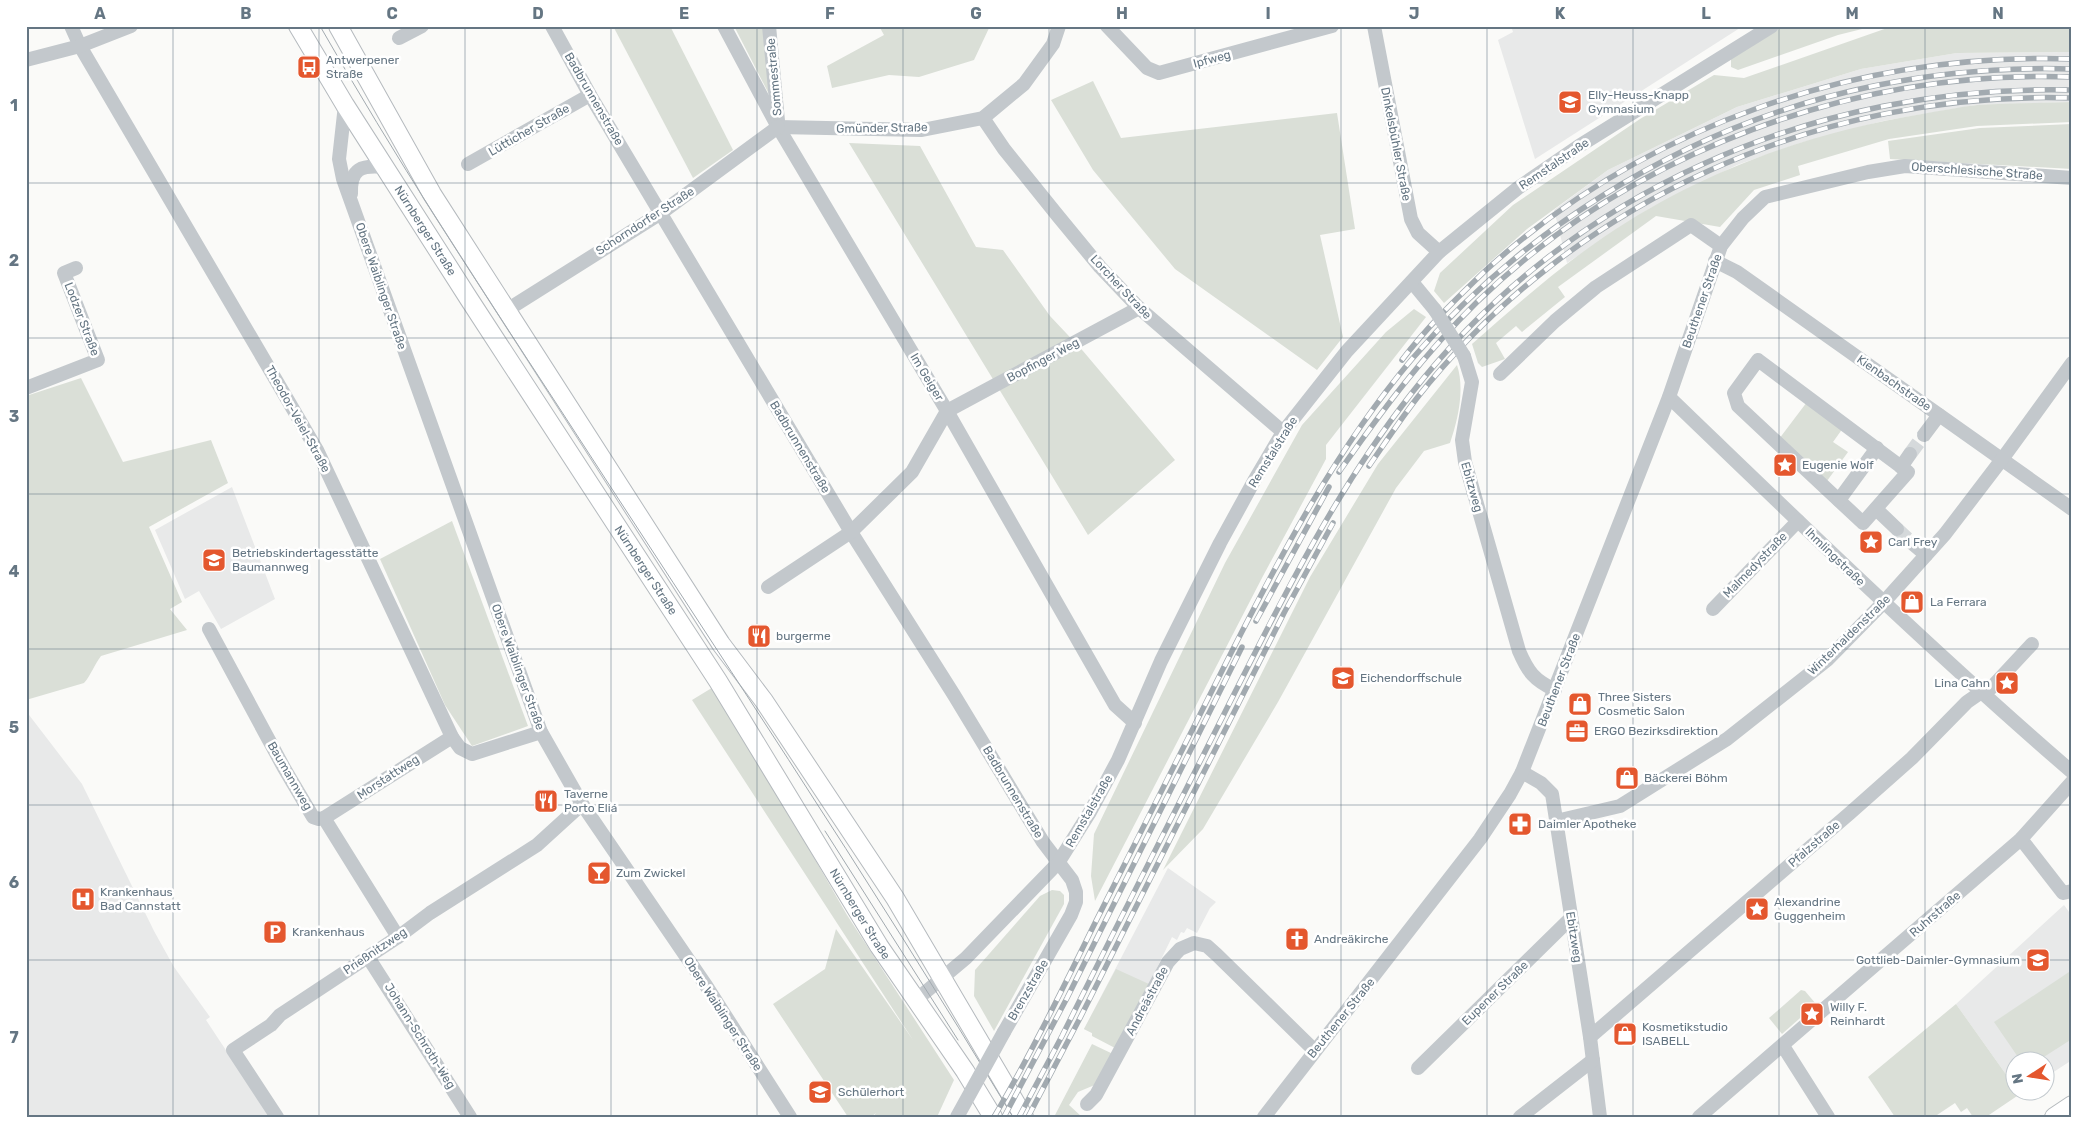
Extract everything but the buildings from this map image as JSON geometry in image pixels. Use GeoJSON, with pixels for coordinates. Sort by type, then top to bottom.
{"type":"FeatureCollection","features":[{"type":"Feature","properties":{"kind":"main road","name":"Nürnberger Straße"},"geometry":{"type":"LineString","coordinates":[[298,26],[384,167],[718,681],[862,919],[965,1071],[992,1117]]}},
{"type":"Feature","properties":{"kind":"main road","name":"Nürnberger Straße"},"geometry":{"type":"LineString","coordinates":[[338,26],[425,182],[721,644],[764,702],[895,898],[1024,1117]]}},
{"type":"Feature","properties":{"kind":"main road"},"geometry":{"type":"LineString","coordinates":[[2054,1117],[2072,1105]]}},
{"type":"Feature","properties":{"kind":"street","name":"Theodor-Veiel-Straße"},"geometry":{"type":"LineString","coordinates":[[71,26],[80,46],[317,450],[452,737],[460,748],[472,754],[541,732]]}},
{"type":"Feature","properties":{"kind":"street"},"geometry":{"type":"LineString","coordinates":[[26,60],[80,46],[131,26]]}},
{"type":"Feature","properties":{"kind":"street"},"geometry":{"type":"LineString","coordinates":[[399,38],[422,26]]}},
{"type":"Feature","properties":{"kind":"street","name":"Badbrunnenstraße"},"geometry":{"type":"LineString","coordinates":[[552,26],[590,95],[851,532],[1058,863]]}},
{"type":"Feature","properties":{"kind":"street","name":"Im Geiger"},"geometry":{"type":"LineString","coordinates":[[724,26],[778,127],[947,411],[1115,705],[1135,723]]}},
{"type":"Feature","properties":{"kind":"street","name":"Sommestraße"},"geometry":{"type":"LineString","coordinates":[[769,26],[778,127]]}},
{"type":"Feature","properties":{"kind":"street","name":"Gmünder Straße"},"geometry":{"type":"LineString","coordinates":[[778,127],[922,130],[984,118],[1024,84],[1052,44],[1059,26]]}},
{"type":"Feature","properties":{"kind":"street","name":"Ipfweg"},"geometry":{"type":"LineString","coordinates":[[1107,26],[1147,68],[1159,73],[1332,26]]}},
{"type":"Feature","properties":{"kind":"street","name":"Dinkelsbühler Straße"},"geometry":{"type":"LineString","coordinates":[[1374,26],[1411,218],[1418,233],[1439,252]]}},
{"type":"Feature","properties":{"kind":"street","name":"Remstalstraße"},"geometry":{"type":"LineString","coordinates":[[916,1000],[966,958],[1058,863],[1090,812],[1118,760],[1161,661],[1220,543],[1283,432],[1347,350],[1439,252],[1518,188],[1579,146],[1772,26]]}},
{"type":"Feature","properties":{"kind":"street","name":"Lütticher Straße"},"geometry":{"type":"LineString","coordinates":[[468,164],[590,95]]}},
{"type":"Feature","properties":{"kind":"street","name":"Obere Waiblinger Straße"},"geometry":{"type":"LineString","coordinates":[[345,105],[339,159],[395,328],[541,732],[582,804],[707,987],[790,1117]]}},
{"type":"Feature","properties":{"kind":"street","name":"Lorcher Straße"},"geometry":{"type":"LineString","coordinates":[[984,118],[1004,149],[1058,216],[1100,267],[1139,308],[1283,432]]}},
{"type":"Feature","properties":{"kind":"street","name":"Schorndorfer Straße"},"geometry":{"type":"LineString","coordinates":[[507,310],[661,213],[778,127]]}},
{"type":"Feature","properties":{"kind":"street","name":"Obere Waiblinger Straße"},"geometry":{"type":"LineString","coordinates":[[352,199],[351,183],[355,173],[367,166],[384,167]]}},
{"type":"Feature","properties":{"kind":"street","name":"Oberschlesische Straße"},"geometry":{"type":"LineString","coordinates":[[1766,197],[1868,172],[1905,166],[2072,178]]}},
{"type":"Feature","properties":{"kind":"street","name":"Beuthener Straße"},"geometry":{"type":"LineString","coordinates":[[1264,1117],[1314,1050],[1364,990],[1480,839],[1510,794],[1522,772],[1555,690],[1669,397],[1721,246],[1743,218],[1766,197]]}},
{"type":"Feature","properties":{"kind":"street"},"geometry":{"type":"LineString","coordinates":[[1500,374],[1554,321],[1596,287],[1691,225],[1721,246]]}},
{"type":"Feature","properties":{"kind":"street","name":"Kienbachstraße"},"geometry":{"type":"LineString","coordinates":[[1715,262],[1737,272],[2072,509]]}},
{"type":"Feature","properties":{"kind":"street","name":"Lodzer Straße"},"geometry":{"type":"LineString","coordinates":[[26,388],[98,360],[64,273],[76,268]]}},
{"type":"Feature","properties":{"kind":"street","name":"Ebitzweg"},"geometry":{"type":"LineString","coordinates":[[1412,282],[1435,310],[1464,356],[1472,382],[1462,440],[1465,462],[1519,651],[1528,673],[1543,685],[1555,690]]}},
{"type":"Feature","properties":{"kind":"street","name":"Bopfinger Weg"},"geometry":{"type":"LineString","coordinates":[[947,411],[1139,308]]}},
{"type":"Feature","properties":{"kind":"street"},"geometry":{"type":"LineString","coordinates":[[1758,360],[1901,467],[1908,472],[1863,523],[1738,406],[1734,393],[1758,360]]}},
{"type":"Feature","properties":{"kind":"street","name":"Winterhaldenstraße"},"geometry":{"type":"LineString","coordinates":[[1556,821],[1620,806],[1727,740],[1827,660],[1884,603],[1926,555],[2002,458],[2072,363]]}},
{"type":"Feature","properties":{"kind":"street","name":"Ihmlingstraße"},"geometry":{"type":"LineString","coordinates":[[1669,397],[1980,693],[2072,772]]}},
{"type":"Feature","properties":{"kind":"street"},"geometry":{"type":"LineString","coordinates":[[768,587],[851,532],[912,472],[947,411]]}},
{"type":"Feature","properties":{"kind":"street"},"geometry":{"type":"LineString","coordinates":[[1924,435],[1938,415]]}},
{"type":"Feature","properties":{"kind":"street"},"geometry":{"type":"LineString","coordinates":[[1839,500],[1877,448]]}},
{"type":"Feature","properties":{"kind":"street"},"geometry":{"type":"LineString","coordinates":[[1901,467],[1910,454]]}},
{"type":"Feature","properties":{"kind":"street"},"geometry":{"type":"LineString","coordinates":[[1876,509],[1897,529]]}},
{"type":"Feature","properties":{"kind":"street","name":"Malmedystraße"},"geometry":{"type":"LineString","coordinates":[[1713,609],[1798,521]]}},
{"type":"Feature","properties":{"kind":"street"},"geometry":{"type":"LineString","coordinates":[[1913,544],[1926,555]]}},
{"type":"Feature","properties":{"kind":"street","name":"Baumannweg"},"geometry":{"type":"LineString","coordinates":[[209,629],[313,816],[319,819],[324,818],[398,937]]}},
{"type":"Feature","properties":{"kind":"street","name":"Pfalzstraße"},"geometry":{"type":"LineString","coordinates":[[1590,1037],[1850,813],[1912,758],[1968,702],[1980,693],[1992,688],[2032,644]]}},
{"type":"Feature","properties":{"kind":"street","name":"Morstattweg"},"geometry":{"type":"LineString","coordinates":[[324,818],[452,737]]}},
{"type":"Feature","properties":{"kind":"street","name":"Ebitzweg"},"geometry":{"type":"LineString","coordinates":[[1522,772],[1541,783],[1552,794],[1590,1037],[1600,1117]]}},
{"type":"Feature","properties":{"kind":"street","name":"Ruhrstraße"},"geometry":{"type":"LineString","coordinates":[[1699,1117],[2021,839],[2072,782]]}},
{"type":"Feature","properties":{"kind":"street","name":"Prießnitzweg"},"geometry":{"type":"LineString","coordinates":[[277,1117],[233,1050],[270,1025],[280,1015],[398,937],[430,913],[537,845],[582,804]]}},
{"type":"Feature","properties":{"kind":"street"},"geometry":{"type":"LineString","coordinates":[[2021,839],[2063,893],[2072,892]]}},
{"type":"Feature","properties":{"kind":"street","name":"Brenzstraße"},"geometry":{"type":"LineString","coordinates":[[957,1117],[1056,944],[1076,902],[1076,892],[1072,880],[1058,863]]}},
{"type":"Feature","properties":{"kind":"street","name":"Eupener Straße"},"geometry":{"type":"LineString","coordinates":[[1418,1068],[1571,918]]}},
{"type":"Feature","properties":{"kind":"street","name":"Andreästraße"},"geometry":{"type":"LineString","coordinates":[[1087,1104],[1096,1095],[1168,962],[1180,949],[1194,942],[1207,946],[1314,1050]]}},
{"type":"Feature","properties":{"kind":"street","name":"Johann-Schroth-Weg"},"geometry":{"type":"LineString","coordinates":[[368,957],[470,1117]]}},
{"type":"Feature","properties":{"kind":"street"},"geometry":{"type":"LineString","coordinates":[[1783,1046],[1828,1117]]}},
{"type":"Feature","properties":{"kind":"street"},"geometry":{"type":"LineString","coordinates":[[1520,1117],[1592,1060]]}},
{"type":"Feature","properties":{"kind":"shaded area"},"geometry":{"type":"Polygon","coordinates":[[[613,26],[670,26],[733,150],[693,178],[613,26]]]}},
{"type":"Feature","properties":{"kind":"shaded area"},"geometry":{"type":"Polygon","coordinates":[[[734,26],[764,26],[771,98],[734,26]]]}},
{"type":"Feature","properties":{"kind":"shaded area"},"geometry":{"type":"Polygon","coordinates":[[[879,26],[990,26],[974,60],[919,77],[889,75],[832,88],[827,66],[884,35],[879,26]]]}},
{"type":"Feature","properties":{"kind":"shaded area","name":"Elly-Heuss-Knapp Gymnasium"},"geometry":{"type":"Polygon","coordinates":[[[1511,26],[1743,26],[1535,159],[1498,40],[1513,32],[1511,26]]]}},
{"type":"Feature","properties":{"kind":"shaded area"},"geometry":{"type":"Polygon","coordinates":[[[1784,26],[1874,26],[1838,35],[1738,70],[1731,67],[1731,59],[1784,26]]]}},
{"type":"Feature","properties":{"kind":"shaded area"},"geometry":{"type":"Polygon","coordinates":[[[1893,26],[2072,26],[2072,52],[1957,53],[1861,69],[1737,107],[1608,170],[1527,229],[1444,303],[1434,291],[1440,273],[1513,205],[1640,119],[1714,75],[1744,78],[1893,26]]]}},
{"type":"Feature","properties":{"kind":"shaded area"},"geometry":{"type":"Polygon","coordinates":[[[2072,52],[2072,102],[1976,105],[1883,121],[1800,143],[1737,165],[1649,209],[1567,263],[1554,210],[1608,170],[1737,107],[1861,69],[1957,53],[2072,52]]]}},
{"type":"Feature","properties":{"kind":"shaded area"},"geometry":{"type":"Polygon","coordinates":[[[1093,81],[1121,138],[1337,113],[1355,229],[1320,235],[1343,337],[1317,370],[1175,269],[1093,170],[1051,100],[1093,81]]]}},
{"type":"Feature","properties":{"kind":"shaded area"},"geometry":{"type":"Polygon","coordinates":[[[2072,102],[2072,122],[1977,126],[1889,139],[1798,166],[1800,175],[1754,190],[1720,227],[1656,216],[1558,287],[1565,297],[1522,332],[1516,326],[1496,343],[1505,359],[1482,367],[1478,363],[1472,344],[1578,255],[1631,219],[1670,197],[1750,160],[1792,145],[1878,122],[1950,109],[1977,105],[2072,102]]]}},
{"type":"Feature","properties":{"kind":"shaded area"},"geometry":{"type":"Polygon","coordinates":[[[2072,124],[2072,169],[1890,159],[1888,141],[1980,128],[2072,124]]]}},
{"type":"Feature","properties":{"kind":"shaded area"},"geometry":{"type":"Polygon","coordinates":[[[849,143],[920,146],[976,247],[1003,250],[1050,316],[1083,351],[1175,460],[1088,535],[849,143]]]}},
{"type":"Feature","properties":{"kind":"shaded area"},"geometry":{"type":"Polygon","coordinates":[[[1414,309],[1426,317],[1326,445],[1326,459],[1263,576],[1095,901],[1091,876],[1094,834],[1225,563],[1302,425],[1386,332],[1414,309]]]}},
{"type":"Feature","properties":{"kind":"shaded area"},"geometry":{"type":"Polygon","coordinates":[[[1457,365],[1460,384],[1460,404],[1450,443],[1424,451],[1396,488],[1278,702],[1203,829],[1163,870],[1310,577],[1378,464],[1457,365]]]}},
{"type":"Feature","properties":{"kind":"shaded area"},"geometry":{"type":"Polygon","coordinates":[[[81,378],[123,462],[211,440],[228,483],[149,527],[182,602],[170,609],[187,630],[101,656],[84,683],[26,700],[26,396],[81,378]]]}},
{"type":"Feature","properties":{"kind":"shaded area"},"geometry":{"type":"Polygon","coordinates":[[[1807,402],[1843,428],[1833,442],[1848,452],[1827,481],[1779,439],[1807,402]]]}},
{"type":"Feature","properties":{"kind":"shaded area","name":"Betriebskindertagesstätte Baumannweg"},"geometry":{"type":"Polygon","coordinates":[[[232,487],[275,599],[221,629],[199,591],[185,599],[155,530],[232,487]]]}},
{"type":"Feature","properties":{"kind":"shaded area"},"geometry":{"type":"Polygon","coordinates":[[[452,521],[528,726],[472,746],[445,705],[380,559],[452,521]]]}},
{"type":"Feature","properties":{"kind":"shaded area"},"geometry":{"type":"Polygon","coordinates":[[[715,686],[847,915],[954,1080],[937,1117],[873,1117],[876,1113],[871,1117],[848,1117],[773,1004],[825,969],[836,929],[913,1040],[692,700],[715,686]]]}},
{"type":"Feature","properties":{"kind":"shaded area","name":"Krankenhaus Bad Cannstatt"},"geometry":{"type":"Polygon","coordinates":[[[26,711],[82,784],[154,931],[174,967],[210,1017],[206,1020],[270,1117],[26,1117],[26,711]]]}},
{"type":"Feature","properties":{"kind":"shaded area"},"geometry":{"type":"Polygon","coordinates":[[[1168,868],[1216,902],[1210,908],[1197,933],[1187,928],[1184,933],[1181,932],[1177,940],[1172,937],[1149,984],[1092,1036],[1092,1033],[1084,1029],[1168,868]]]}},
{"type":"Feature","properties":{"kind":"shaded area"},"geometry":{"type":"Polygon","coordinates":[[[1052,890],[1060,891],[1064,895],[1064,904],[994,1031],[974,996],[975,970],[1040,896],[1052,890]]]}},
{"type":"Feature","properties":{"kind":"shaded area","name":"Gottlieb-Daimler-Gymnasium"},"geometry":{"type":"Polygon","coordinates":[[[2064,905],[2072,916],[2072,1060],[2056,1070],[2056,1050],[2006,1050],[2006,1074],[1956,1004],[2064,905]]]}},
{"type":"Feature","properties":{"kind":"shaded area"},"geometry":{"type":"Polygon","coordinates":[[[1116,969],[1149,984],[1115,1048],[1092,1036],[1092,1033],[1084,1029],[1116,969]]]}},
{"type":"Feature","properties":{"kind":"shaded area"},"geometry":{"type":"Polygon","coordinates":[[[2072,970],[2072,1039],[2055,1050],[2013,1050],[1994,1022],[2072,970]]]}},
{"type":"Feature","properties":{"kind":"shaded area"},"geometry":{"type":"Polygon","coordinates":[[[1801,990],[1805,991],[1816,1004],[1782,1034],[1769,1018],[1801,990]]]}},
{"type":"Feature","properties":{"kind":"shaded area"},"geometry":{"type":"Polygon","coordinates":[[[1956,1004],[2006,1074],[2006,1100],[2011,1100],[1986,1117],[1973,1117],[1967,1108],[1961,1112],[1955,1103],[1934,1117],[1895,1117],[1868,1077],[1956,1004]]]}},
{"type":"Feature","properties":{"kind":"shaded area"},"geometry":{"type":"Polygon","coordinates":[[[1092,1044],[1113,1054],[1097,1084],[1078,1092],[1069,1105],[1082,1117],[1054,1117],[1092,1044]]]}},
{"type":"Feature","properties":{"kind":"tunnel"},"geometry":{"type":"LineString","coordinates":[[1910,454],[1924,435]]}},
{"type":"Feature","properties":{"kind":"tunnel"},"geometry":{"type":"LineString","coordinates":[[1897,529],[1913,544]]}},
{"type":"Feature","properties":{"kind":"tram line"},"geometry":{"type":"LineString","coordinates":[[320,26],[436,218],[846,848],[1013,1117]]}},
{"type":"Feature","properties":{"kind":"tram line"},"geometry":{"type":"LineString","coordinates":[[825,831],[958,1040]]}},
{"type":"Feature","properties":{"kind":"railway"},"geometry":{"type":"LineString","coordinates":[[1402,360],[1431,325],[1485,271],[1547,220],[1614,176],[1684,138],[1758,108],[1834,85],[1912,69],[1992,60],[2072,59]]}},
{"type":"Feature","properties":{"kind":"railway"},"geometry":{"type":"LineString","coordinates":[[994,1117],[1046,1021],[1250,616],[1313,501],[1335,464],[1385,393],[1412,359],[1472,296],[1539,240],[1574,214],[1610,191],[1687,149],[1779,111],[1826,97],[1923,77],[2022,69],[2072,69]]}},
{"type":"Feature","properties":{"kind":"railway"},"geometry":{"type":"LineString","coordinates":[[1339,472],[1404,384],[1439,342],[1477,302],[1538,249],[1605,202],[1677,162],[1752,130],[1830,105],[1909,88],[1991,78],[2072,77]]}},
{"type":"Feature","properties":{"kind":"railway"},"geometry":{"type":"LineString","coordinates":[[1019,1117],[1309,550],[1332,510],[1383,431],[1411,394],[1474,322],[1545,260],[1622,207],[1705,163],[1792,130],[1883,106],[1977,93],[2072,90]]}},
{"type":"Feature","properties":{"kind":"railway"},"geometry":{"type":"LineString","coordinates":[[1369,466],[1417,398],[1480,328],[1550,266],[1627,214],[1709,171],[1796,137],[1886,114],[1978,100],[2072,98]]}},
{"type":"Feature","properties":{"kind":"railway"},"geometry":{"type":"LineString","coordinates":[[1256,621],[1329,487]]}},
{"type":"Feature","properties":{"kind":"railway"},"geometry":{"type":"LineString","coordinates":[[1028,1117],[1080,1018],[1284,613],[1333,523]]}},
{"type":"Feature","properties":{"kind":"railway"},"geometry":{"type":"LineString","coordinates":[[1004,1117],[1067,998],[1242,647]]}},
{"type":"Feature","properties":{"kind":"place","name":"Antwerpener Straße"},"geometry":{"type":"Point","coordinates":[309,67]}},
{"type":"Feature","properties":{"kind":"place","name":"Elly-Heuss-Knapp Gymnasium"},"geometry":{"type":"Point","coordinates":[1570,102]}},
{"type":"Feature","properties":{"kind":"place","name":"Eugenie Wolf"},"geometry":{"type":"Point","coordinates":[1785,465]}},
{"type":"Feature","properties":{"kind":"place","name":"Carl Frey"},"geometry":{"type":"Point","coordinates":[1871,542]}},
{"type":"Feature","properties":{"kind":"place","name":"Betriebskindertagesstätte Baumannweg"},"geometry":{"type":"Point","coordinates":[214,560]}},
{"type":"Feature","properties":{"kind":"place","name":"La Ferrara"},"geometry":{"type":"Point","coordinates":[1912,602]}},
{"type":"Feature","properties":{"kind":"place","name":"burgerme"},"geometry":{"type":"Point","coordinates":[759,636]}},
{"type":"Feature","properties":{"kind":"place","name":"Eichendorffschule"},"geometry":{"type":"Point","coordinates":[1343,678]}},
{"type":"Feature","properties":{"kind":"place","name":"Lina Cahn"},"geometry":{"type":"Point","coordinates":[2007,683]}},
{"type":"Feature","properties":{"kind":"place","name":"Three Sisters Cosmetic Salon"},"geometry":{"type":"Point","coordinates":[1580,704]}},
{"type":"Feature","properties":{"kind":"place","name":"ERGO Bezirksdirektion"},"geometry":{"type":"Point","coordinates":[1577,731]}},
{"type":"Feature","properties":{"kind":"place","name":"Bäckerei Böhm"},"geometry":{"type":"Point","coordinates":[1627,778]}},
{"type":"Feature","properties":{"kind":"place","name":"Taverne Porto Eliá"},"geometry":{"type":"Point","coordinates":[546,801]}},
{"type":"Feature","properties":{"kind":"place","name":"Daimler Apotheke"},"geometry":{"type":"Point","coordinates":[1520,824]}},
{"type":"Feature","properties":{"kind":"place","name":"Zum Zwickel"},"geometry":{"type":"Point","coordinates":[599,873]}},
{"type":"Feature","properties":{"kind":"place","name":"Krankenhaus Bad Cannstatt"},"geometry":{"type":"Point","coordinates":[83,899]}},
{"type":"Feature","properties":{"kind":"place","name":"Alexandrine Guggenheim"},"geometry":{"type":"Point","coordinates":[1757,909]}},
{"type":"Feature","properties":{"kind":"place","name":"Krankenhaus"},"geometry":{"type":"Point","coordinates":[275,932]}},
{"type":"Feature","properties":{"kind":"place","name":"Andreäkirche"},"geometry":{"type":"Point","coordinates":[1297,939]}},
{"type":"Feature","properties":{"kind":"place","name":"Gottlieb-Daimler-Gymnasium"},"geometry":{"type":"Point","coordinates":[2038,960]}},
{"type":"Feature","properties":{"kind":"place","name":"Willy F. Reinhardt"},"geometry":{"type":"Point","coordinates":[1812,1014]}},
{"type":"Feature","properties":{"kind":"place","name":"Kosmetikstudio ISABELL"},"geometry":{"type":"Point","coordinates":[1625,1034]}},
{"type":"Feature","properties":{"kind":"place","name":"Schülerhort"},"geometry":{"type":"Point","coordinates":[820,1092]}}]}
